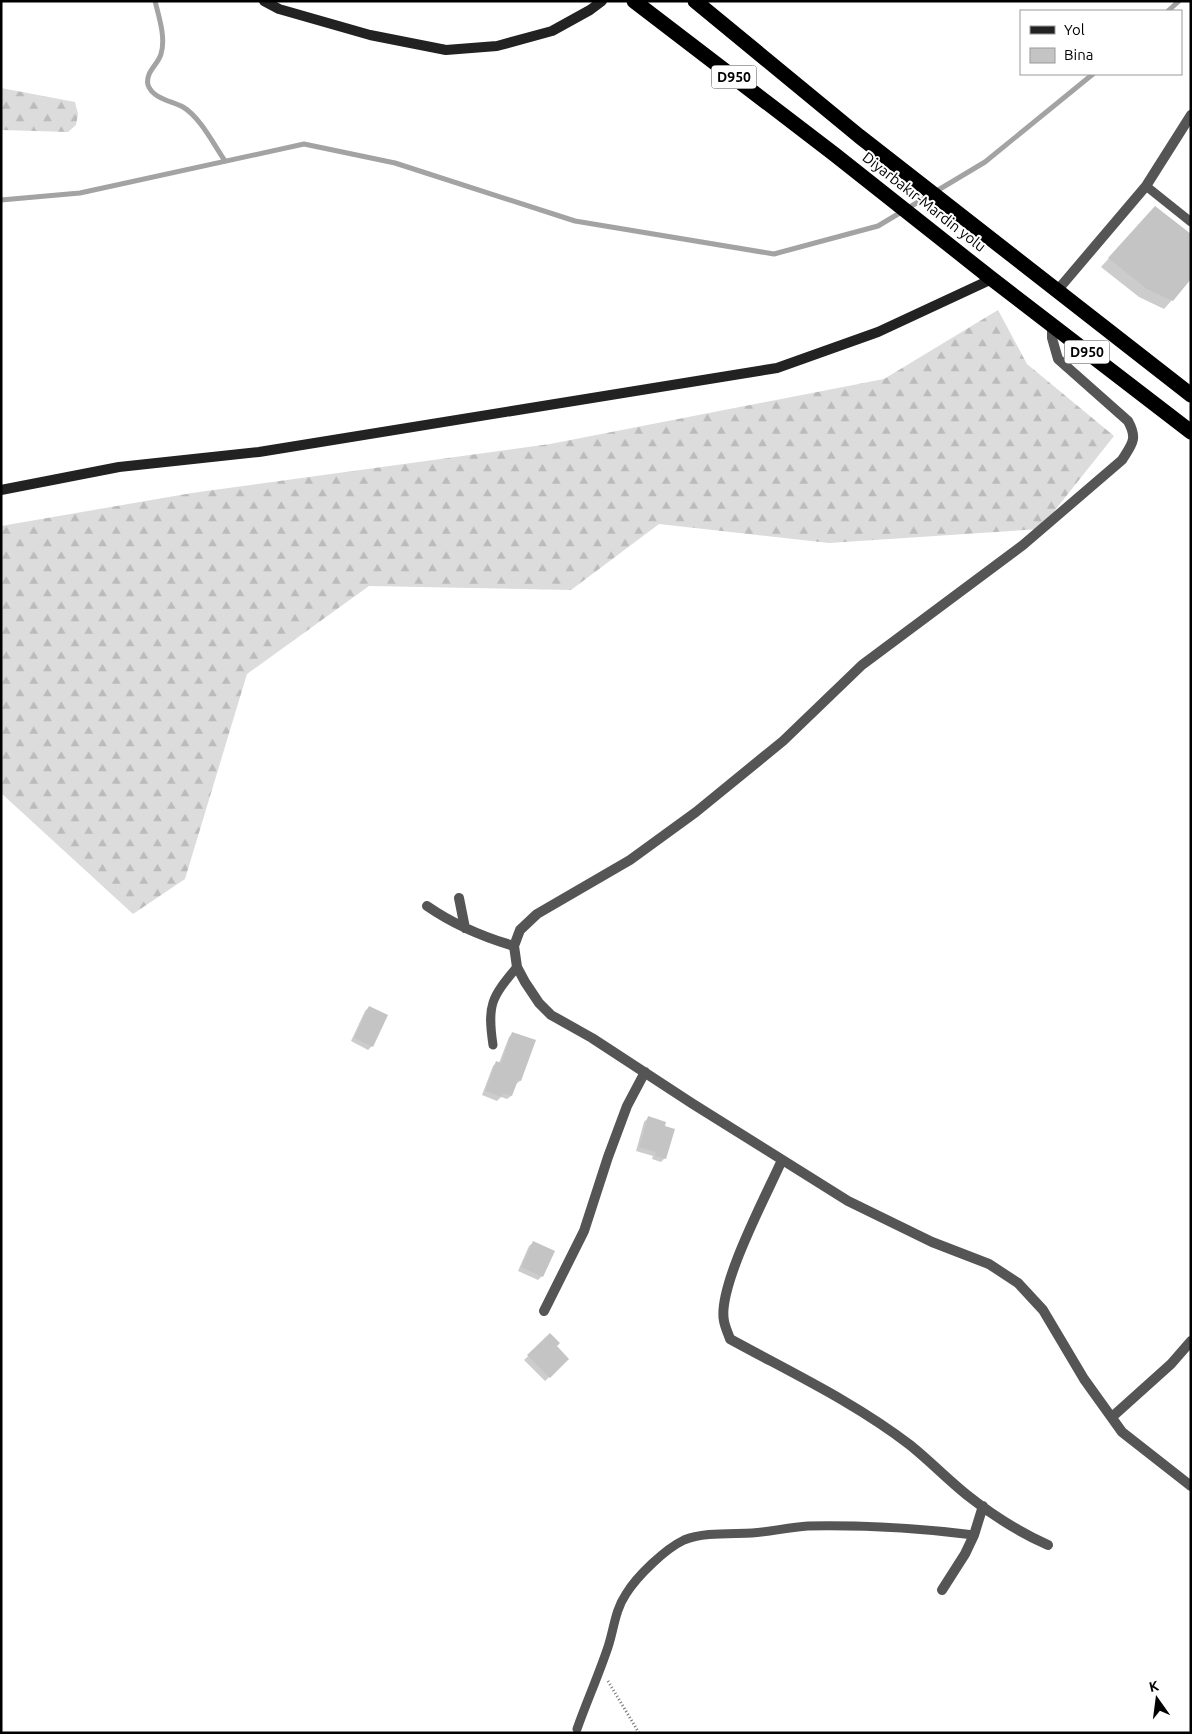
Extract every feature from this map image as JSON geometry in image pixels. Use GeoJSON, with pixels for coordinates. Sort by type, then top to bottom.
{"type":"FeatureCollection","features":[{"type":"Feature","properties":{"kind":"highway","name":"Diyarbakır-Mardin yolu"},"geometry":{"type":"LineString","coordinates":[[634,1],[1191,432]]}},
{"type":"Feature","properties":{"kind":"highway","name":"Diyarbakır-Mardin yolu"},"geometry":{"type":"LineString","coordinates":[[695,1],[859,136],[1056,292],[1191,395]]}},
{"type":"Feature","properties":{"kind":"street"},"geometry":{"type":"LineString","coordinates":[[264,1],[280,9],[370,35],[446,50],[497,46],[552,31],[590,10],[602,1]]}},
{"type":"Feature","properties":{"kind":"street"},"geometry":{"type":"LineString","coordinates":[[1056,292],[1146,186],[1191,115]]}},
{"type":"Feature","properties":{"kind":"street"},"geometry":{"type":"LineString","coordinates":[[1,490],[119,467],[259,452],[777,368],[878,332],[988,275]]}},
{"type":"Feature","properties":{"kind":"street"},"geometry":{"type":"LineString","coordinates":[[1052,325],[1052,338],[1058,359],[1128,421],[1133,430],[1133,443],[1122,460],[1023,545],[862,665],[783,741],[696,812],[630,860],[537,914],[520,930],[514,946],[517,967],[538,1003],[551,1015],[592,1038],[848,1201],[932,1242],[989,1264],[1018,1283],[1043,1310],[1084,1379],[1122,1432],[1191,1486]]}},
{"type":"Feature","properties":{"kind":"street"},"geometry":{"type":"LineString","coordinates":[[459,898],[465,928]]}},
{"type":"Feature","properties":{"kind":"street"},"geometry":{"type":"LineString","coordinates":[[427,906],[440,916],[465,928],[487,938],[514,946]]}},
{"type":"Feature","properties":{"kind":"street"},"geometry":{"type":"LineString","coordinates":[[544,1311],[584,1231],[624,1115],[645,1072]]}},
{"type":"Feature","properties":{"kind":"street"},"geometry":{"type":"LineString","coordinates":[[782,1160],[738,1256],[726,1293],[724,1320],[730,1339],[849,1403],[910,1445],[967,1495],[1028,1536],[1048,1545]]}},
{"type":"Feature","properties":{"kind":"street"},"geometry":{"type":"LineString","coordinates":[[1112,1417],[1170,1364],[1191,1341]]}},
{"type":"Feature","properties":{"kind":"street"},"geometry":{"type":"LineString","coordinates":[[942,1590],[965,1554],[974,1535],[983,1506]]}},
{"type":"Feature","properties":{"kind":"lane"},"geometry":{"type":"LineString","coordinates":[[1146,186],[1191,222]]}},
{"type":"Feature","properties":{"kind":"lane"},"geometry":{"type":"LineString","coordinates":[[493,1045],[490,1012],[497,990],[517,967]]}},
{"type":"Feature","properties":{"kind":"lane"},"geometry":{"type":"LineString","coordinates":[[577,1728],[608,1646],[617,1611],[626,1593],[644,1572],[684,1540],[717,1534],[761,1532],[805,1526],[868,1526],[974,1535]]}},
{"type":"Feature","properties":{"kind":"path"},"geometry":{"type":"LineString","coordinates":[[600,1667],[639,1733]]}},
{"type":"Feature","properties":{"kind":"green space"},"geometry":{"type":"Polygon","coordinates":[[[1,88],[75,102],[78,114],[76,125],[68,132],[1,130],[1,88]]]}},
{"type":"Feature","properties":{"kind":"green space"},"geometry":{"type":"Polygon","coordinates":[[[998,310],[1027,364],[1114,436],[1040,529],[829,543],[659,524],[571,590],[369,586],[247,674],[185,879],[133,914],[1,793],[1,526],[192,493],[550,444],[884,379],[998,310]]]}},
{"type":"Feature","properties":{"kind":"building"},"geometry":{"type":"Polygon","coordinates":[[[1155,206],[1191,234],[1191,279],[1173,301],[1147,289],[1108,258],[1155,206]]]}},
{"type":"Feature","properties":{"kind":"building"},"geometry":{"type":"Polygon","coordinates":[[[369,1006],[388,1015],[373,1047],[354,1038],[369,1006]]]}},
{"type":"Feature","properties":{"kind":"building"},"geometry":{"type":"Polygon","coordinates":[[[512,1032],[536,1040],[521,1081],[518,1080],[512,1096],[503,1093],[502,1097],[485,1091],[496,1061],[501,1063],[512,1032]]]}},
{"type":"Feature","properties":{"kind":"building"},"geometry":{"type":"Polygon","coordinates":[[[648,1116],[666,1122],[665,1126],[675,1129],[666,1159],[655,1156],[656,1152],[639,1147],[648,1116]]]}},
{"type":"Feature","properties":{"kind":"building"},"geometry":{"type":"Polygon","coordinates":[[[533,1241],[555,1251],[543,1277],[521,1267],[533,1241]]]}},
{"type":"Feature","properties":{"kind":"building"},"geometry":{"type":"Polygon","coordinates":[[[550,1333],[560,1343],[557,1346],[569,1359],[550,1378],[527,1355],[550,1333]]]}},
{"type":"Feature","properties":{"kind":"waterway"},"geometry":{"type":"LineString","coordinates":[[155,1],[163,41],[161,54],[148,76],[150,90],[158,97],[183,107],[195,117],[225,161]]}},
{"type":"Feature","properties":{"kind":"waterway"},"geometry":{"type":"LineString","coordinates":[[1169,10],[1179,1]]}},
{"type":"Feature","properties":{"kind":"waterway"},"geometry":{"type":"LineString","coordinates":[[1,200],[80,193],[304,144],[395,163],[575,221],[774,254],[878,226],[985,162],[1092,75]]}}]}
